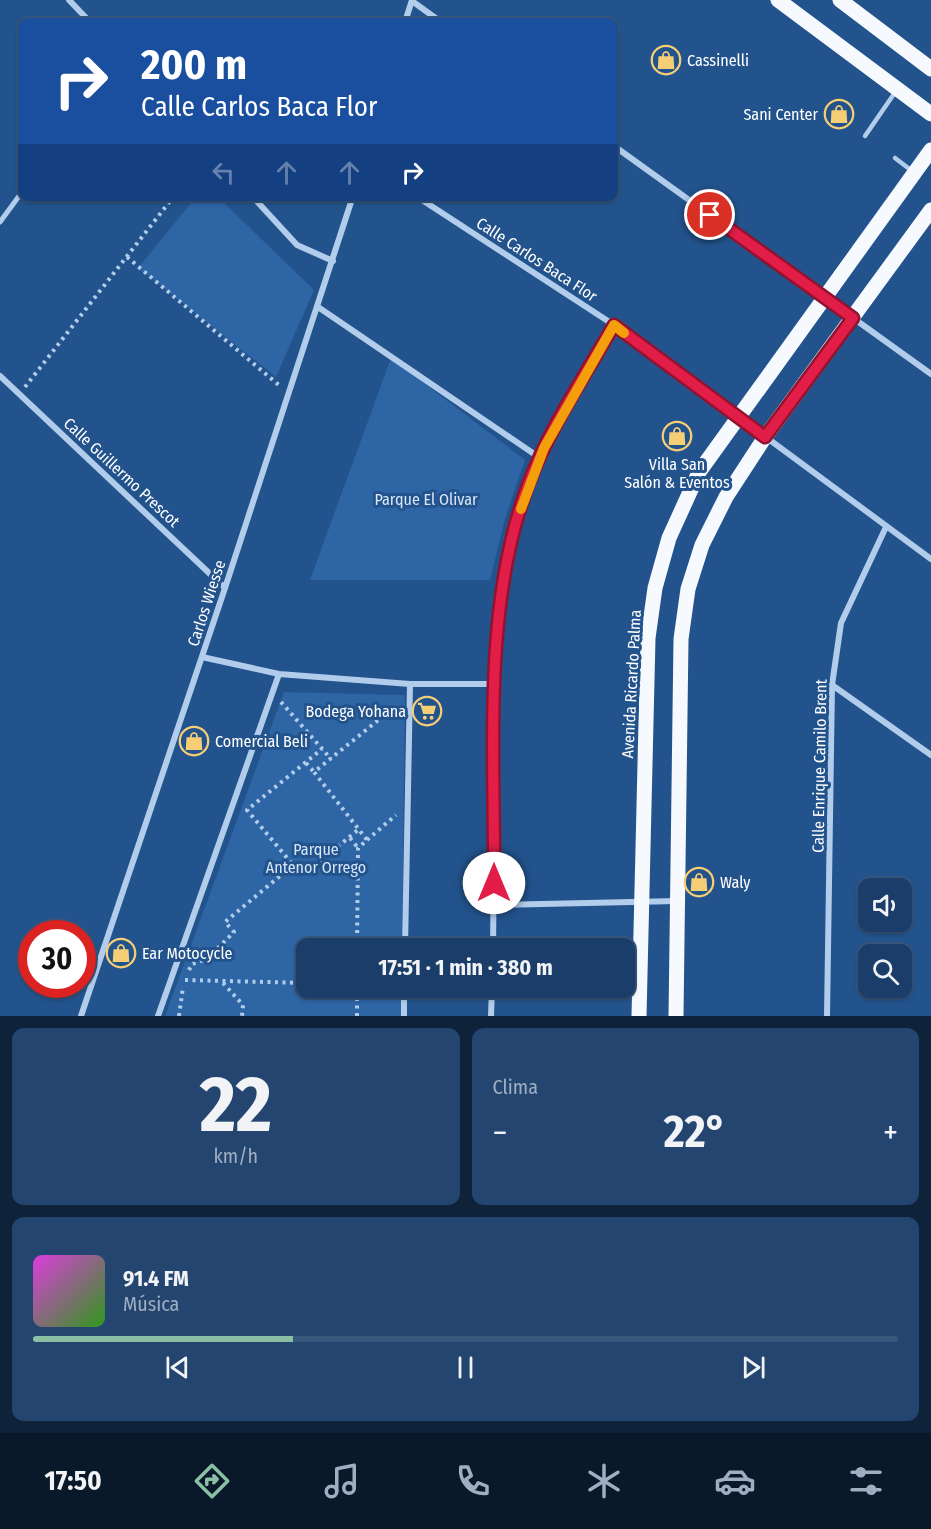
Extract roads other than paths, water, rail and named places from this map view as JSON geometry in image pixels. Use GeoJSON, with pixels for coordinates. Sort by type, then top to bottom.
{"type":"FeatureCollection","features":[{"type":"Feature","properties":{"kind":"main road"},"geometry":{"type":"LineString","coordinates":[[778,0],[931,114]]}},
{"type":"Feature","properties":{"kind":"main road"},"geometry":{"type":"LineString","coordinates":[[840,0],[931,69]]}},
{"type":"Feature","properties":{"kind":"main road","name":"Avenida Ricardo Palma"},"geometry":{"type":"LineString","coordinates":[[639,1016],[648,638],[655,588],[669,538],[699,472],[931,150]]}},
{"type":"Feature","properties":{"kind":"main road"},"geometry":{"type":"LineString","coordinates":[[676,1016],[681,639],[688,589],[702,545],[726,497],[765,437],[931,210]]}},
{"type":"Feature","properties":{"kind":"street"},"geometry":{"type":"LineString","coordinates":[[69,0],[86,18]]}},
{"type":"Feature","properties":{"kind":"street"},"geometry":{"type":"LineString","coordinates":[[406,18],[412,1],[435,18]]}},
{"type":"Feature","properties":{"kind":"street"},"geometry":{"type":"LineString","coordinates":[[618,149],[931,374]]}},
{"type":"Feature","properties":{"kind":"street"},"geometry":{"type":"LineString","coordinates":[[0,222],[18,197]]}},
{"type":"Feature","properties":{"kind":"street"},"geometry":{"type":"LineString","coordinates":[[257,201],[297,245],[333,261]]}},
{"type":"Feature","properties":{"kind":"street","name":"Carlos Wiesse"},"geometry":{"type":"LineString","coordinates":[[81,1016],[318,307],[351,201]]}},
{"type":"Feature","properties":{"kind":"street","name":"Calle Carlos Baca Flor"},"geometry":{"type":"LineString","coordinates":[[425,201],[614,325],[931,560]]}},
{"type":"Feature","properties":{"kind":"street"},"geometry":{"type":"LineString","coordinates":[[318,307],[540,458]]}},
{"type":"Feature","properties":{"kind":"street"},"geometry":{"type":"LineString","coordinates":[[493,938],[496,684],[502,587],[517,520],[540,458],[614,325]]}},
{"type":"Feature","properties":{"kind":"street","name":"Calle Guillermo Prescot"},"geometry":{"type":"LineString","coordinates":[[0,376],[225,588]]}},
{"type":"Feature","properties":{"kind":"street","name":"Calle Enrique Camilo Brent"},"geometry":{"type":"LineString","coordinates":[[827,1016],[832,685],[841,623],[886,527]]}},
{"type":"Feature","properties":{"kind":"street"},"geometry":{"type":"LineString","coordinates":[[202,657],[279,674],[410,684],[496,684]]}},
{"type":"Feature","properties":{"kind":"street"},"geometry":{"type":"LineString","coordinates":[[158,1016],[279,674]]}},
{"type":"Feature","properties":{"kind":"street"},"geometry":{"type":"LineString","coordinates":[[405,938],[410,684]]}},
{"type":"Feature","properties":{"kind":"street"},"geometry":{"type":"LineString","coordinates":[[832,685],[931,755]]}},
{"type":"Feature","properties":{"kind":"street"},"geometry":{"type":"LineString","coordinates":[[494,905],[678,902]]}},
{"type":"Feature","properties":{"kind":"street"},"geometry":{"type":"LineString","coordinates":[[404,998],[404,1016]]}},
{"type":"Feature","properties":{"kind":"street"},"geometry":{"type":"LineString","coordinates":[[491,1016],[492,998]]}},
{"type":"Feature","properties":{"kind":"lane"},"geometry":{"type":"LineString","coordinates":[[865,136],[897,89]]}},
{"type":"Feature","properties":{"kind":"lane"},"geometry":{"type":"LineString","coordinates":[[895,158],[915,173]]}},
{"type":"Feature","properties":{"kind":"place","name":"Cassinelli"},"geometry":{"type":"Point","coordinates":[666,60]}},
{"type":"Feature","properties":{"kind":"place","name":"Sani Center"},"geometry":{"type":"Point","coordinates":[839,114]}},
{"type":"Feature","properties":{"kind":"place","name":"Villa San Salón & Eventos"},"geometry":{"type":"Point","coordinates":[677,436]}},
{"type":"Feature","properties":{"kind":"place","name":"Bodega Yohana"},"geometry":{"type":"Point","coordinates":[427,711]}},
{"type":"Feature","properties":{"kind":"place","name":"Comercial Beli"},"geometry":{"type":"Point","coordinates":[194,741]}},
{"type":"Feature","properties":{"kind":"place","name":"Waly"},"geometry":{"type":"Point","coordinates":[699,882]}},
{"type":"Feature","properties":{"kind":"place","name":"Ear Motocycle"},"geometry":{"type":"Point","coordinates":[121,953]}},
{"type":"Feature","properties":{"kind":"park label","name":"Parque El Olivar"},"geometry":{"type":"Point","coordinates":[426,499]}},
{"type":"Feature","properties":{"kind":"park label","name":"Parque Antenor Orrego"},"geometry":{"type":"Point","coordinates":[316,858]}}]}
